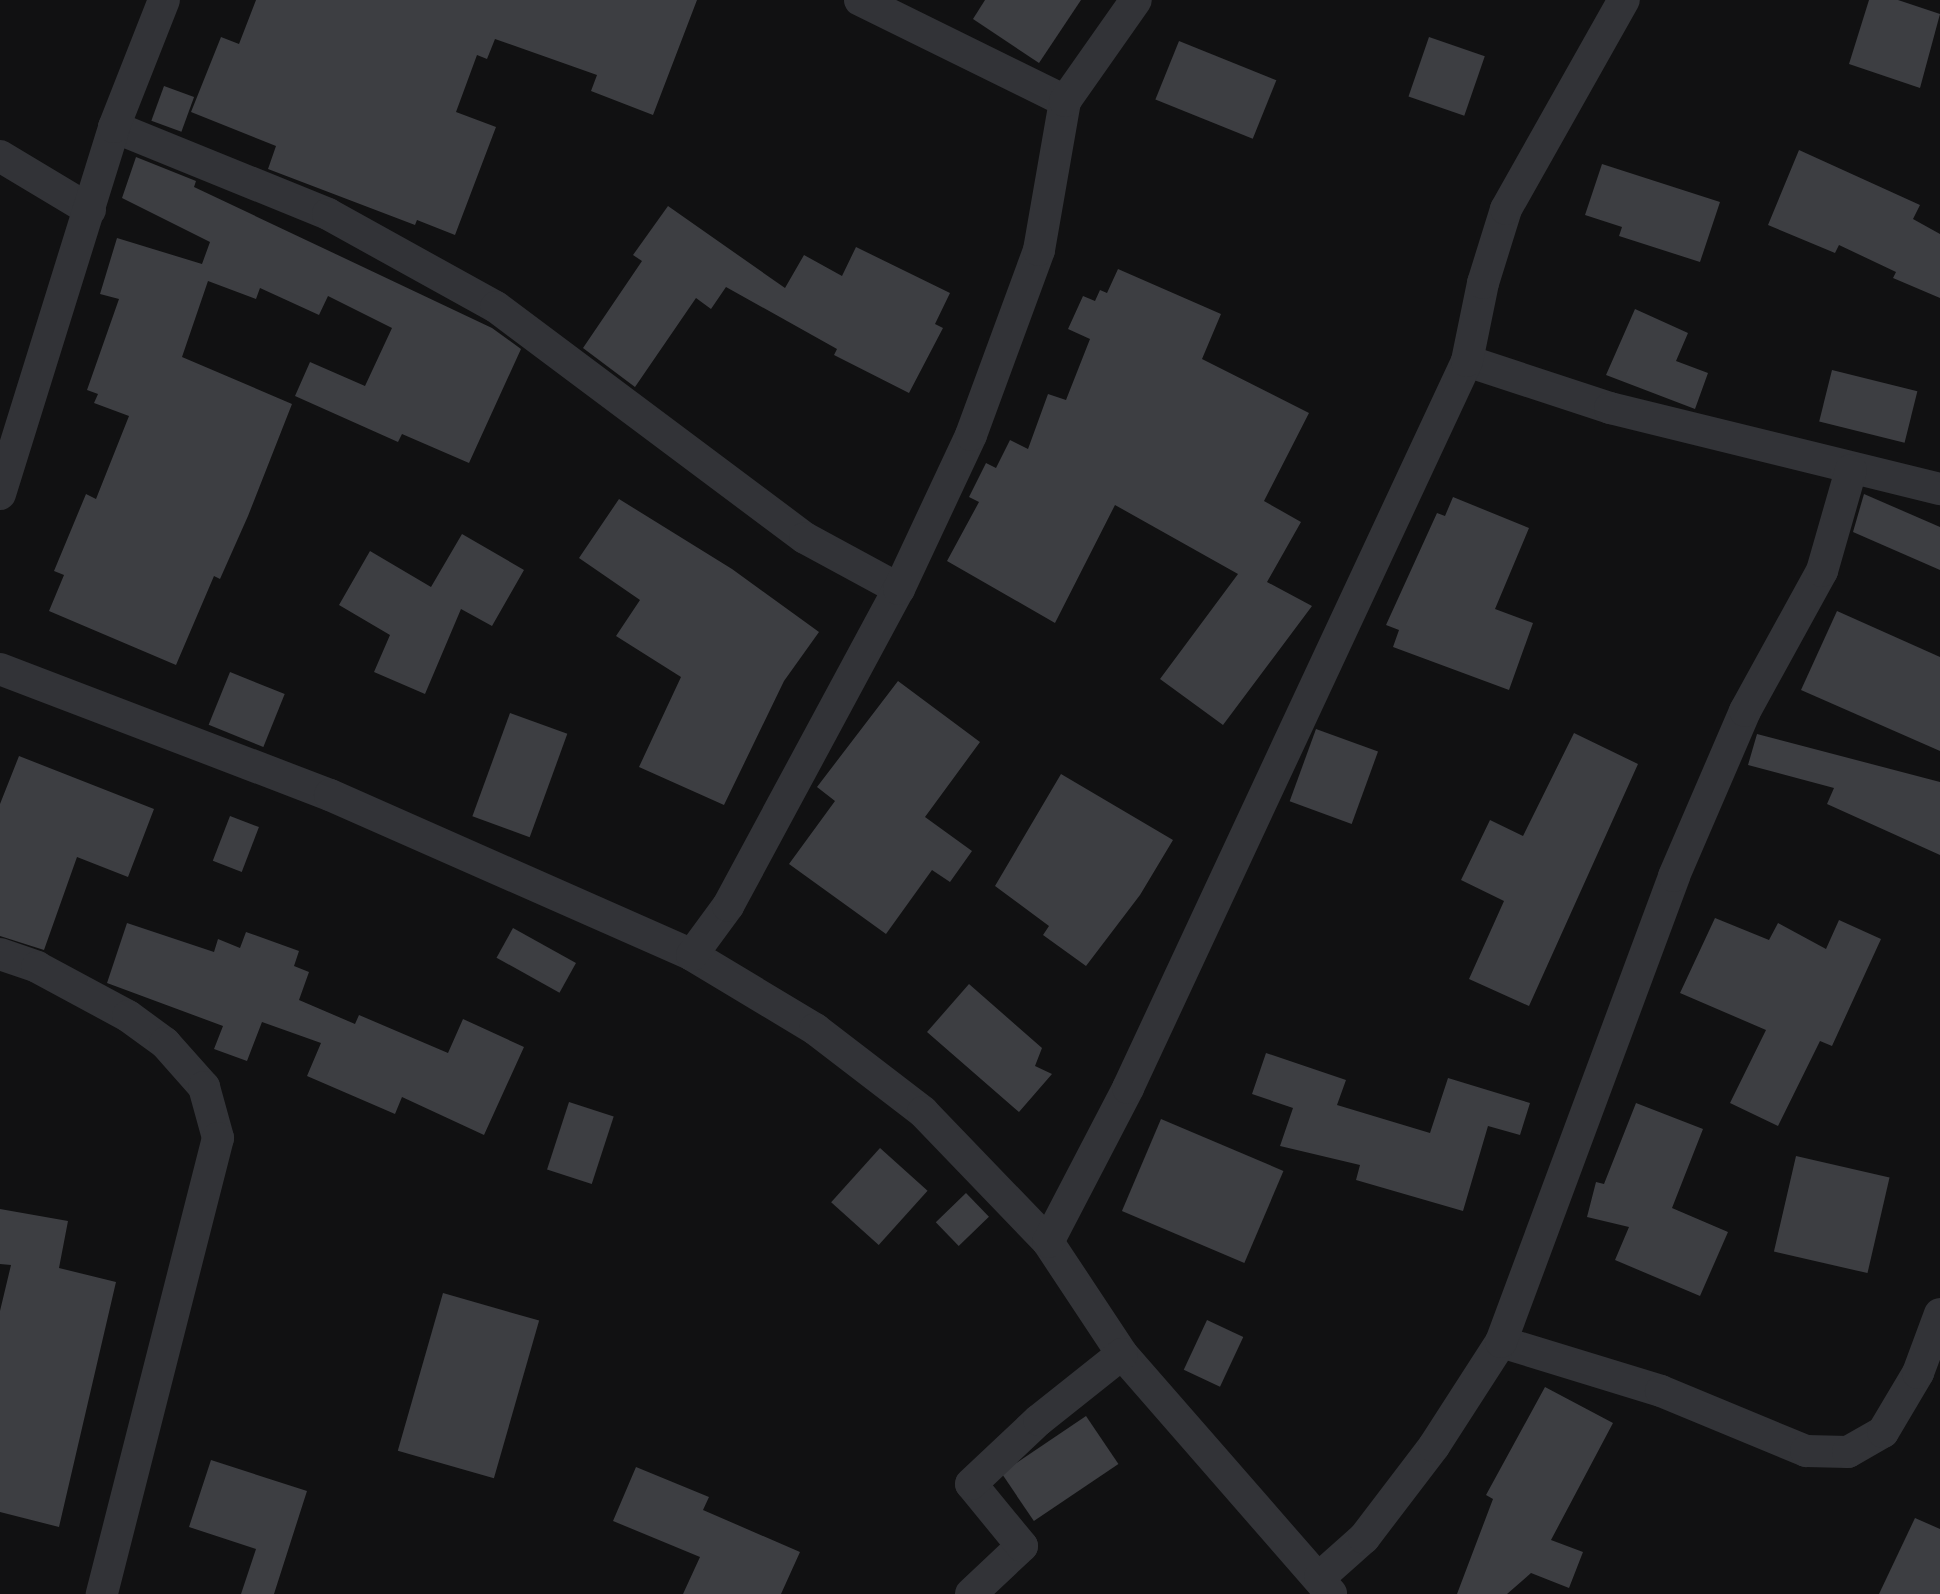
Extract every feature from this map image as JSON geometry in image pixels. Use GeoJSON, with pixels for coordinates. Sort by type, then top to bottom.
{"type":"FeatureCollection","features":[{"type":"Feature","properties":{"kind":"street"},"geometry":{"type":"LineString","coordinates":[[0,494],[114,127],[164,0]]}},
{"type":"Feature","properties":{"kind":"street"},"geometry":{"type":"LineString","coordinates":[[860,0],[1065,101]]}},
{"type":"Feature","properties":{"kind":"street"},"geometry":{"type":"LineString","coordinates":[[692,955],[728,906],[899,589],[971,435],[1039,250],[1065,101],[1136,0]]}},
{"type":"Feature","properties":{"kind":"street"},"geometry":{"type":"LineString","coordinates":[[1048,1242],[1128,1088],[1467,361],[1483,283],[1506,209],[1624,0]]}},
{"type":"Feature","properties":{"kind":"street"},"geometry":{"type":"LineString","coordinates":[[114,127],[328,214],[496,307],[805,538],[899,589]]}},
{"type":"Feature","properties":{"kind":"street"},"geometry":{"type":"LineString","coordinates":[[0,156],[90,210]]}},
{"type":"Feature","properties":{"kind":"street"},"geometry":{"type":"LineString","coordinates":[[1467,361],[1610,408],[1851,470],[1940,489]]}},
{"type":"Feature","properties":{"kind":"street"},"geometry":{"type":"LineString","coordinates":[[0,669],[330,795],[692,955],[815,1029],[923,1112],[1048,1242],[1122,1354],[1326,1585],[1434,1446],[1501,1342],[1674,876],[1745,711],[1822,571],[1851,470]]}},
{"type":"Feature","properties":{"kind":"street"},"geometry":{"type":"LineString","coordinates":[[0,954],[37,967],[128,1016],[165,1043],[204,1087],[218,1138],[102,1594]]}},
{"type":"Feature","properties":{"kind":"street"},"geometry":{"type":"LineString","coordinates":[[1501,1342],[1661,1391],[1806,1451],[1848,1452],[1883,1432],[1918,1373],[1940,1314]]}},
{"type":"Feature","properties":{"kind":"street"},"geometry":{"type":"LineString","coordinates":[[971,1594],[1022,1546],[971,1484],[1039,1420],[1122,1354]]}},
{"type":"Feature","properties":{"kind":"building"},"geometry":{"type":"Polygon","coordinates":[[[256,0],[697,0],[653,115],[591,91],[597,75],[495,39],[487,59],[477,55],[456,112],[496,127],[455,235],[417,220],[415,225],[268,169],[276,146],[191,112],[221,37],[239,44],[256,0]]]}},
{"type":"Feature","properties":{"kind":"building"},"geometry":{"type":"Polygon","coordinates":[[[985,0],[1081,0],[1039,63],[973,19],[985,0]]]}},
{"type":"Feature","properties":{"kind":"building"},"geometry":{"type":"Polygon","coordinates":[[[1869,0],[1898,0],[1940,14],[1920,88],[1849,64],[1869,0]]]}},
{"type":"Feature","properties":{"kind":"building"},"geometry":{"type":"Polygon","coordinates":[[[1429,37],[1485,56],[1464,116],[1408,97],[1429,37]]]}},
{"type":"Feature","properties":{"kind":"building"},"geometry":{"type":"Polygon","coordinates":[[[1179,41],[1276,80],[1253,139],[1155,99],[1179,41]]]}},
{"type":"Feature","properties":{"kind":"building"},"geometry":{"type":"Polygon","coordinates":[[[164,86],[194,97],[181,132],[151,121],[164,86]]]}},
{"type":"Feature","properties":{"kind":"building"},"geometry":{"type":"Polygon","coordinates":[[[1799,150],[1920,205],[1913,219],[1940,234],[1940,298],[1893,278],[1896,272],[1839,245],[1835,253],[1768,225],[1799,150]]]}},
{"type":"Feature","properties":{"kind":"building"},"geometry":{"type":"Polygon","coordinates":[[[136,157],[196,181],[194,187],[492,328],[521,349],[469,463],[402,434],[398,442],[295,396],[310,362],[365,386],[392,328],[328,296],[319,315],[260,288],[256,299],[208,281],[182,357],[292,404],[220,579],[214,576],[176,665],[49,611],[64,575],[54,571],[86,494],[96,499],[129,416],[94,403],[98,394],[87,390],[119,299],[100,294],[117,238],[202,264],[210,242],[122,198],[136,157]]]}},
{"type":"Feature","properties":{"kind":"building"},"geometry":{"type":"Polygon","coordinates":[[[1602,164],[1720,202],[1700,262],[1619,236],[1622,227],[1585,215],[1602,164]]]}},
{"type":"Feature","properties":{"kind":"building"},"geometry":{"type":"Polygon","coordinates":[[[668,206],[785,288],[804,255],[842,276],[856,247],[950,293],[935,324],[943,328],[909,393],[834,355],[837,349],[726,287],[711,309],[696,298],[635,387],[583,348],[642,261],[633,255],[668,206]]]}},
{"type":"Feature","properties":{"kind":"building"},"geometry":{"type":"Polygon","coordinates":[[[1118,269],[1221,314],[1202,359],[1309,413],[1264,501],[1301,522],[1267,582],[1312,606],[1223,725],[1160,679],[1238,574],[1115,505],[1055,623],[947,561],[979,502],[969,497],[986,463],[996,468],[1010,440],[1028,449],[1048,394],[1066,400],[1090,339],[1068,329],[1083,296],[1095,301],[1100,290],[1107,293],[1118,269]]]}},
{"type":"Feature","properties":{"kind":"building"},"geometry":{"type":"Polygon","coordinates":[[[1635,309],[1688,333],[1676,361],[1708,373],[1695,409],[1606,375],[1635,309]]]}},
{"type":"Feature","properties":{"kind":"building"},"geometry":{"type":"Polygon","coordinates":[[[1832,370],[1917,391],[1905,443],[1819,421],[1832,370]]]}},
{"type":"Feature","properties":{"kind":"building"},"geometry":{"type":"Polygon","coordinates":[[[1864,494],[1940,527],[1940,570],[1853,532],[1864,494]]]}},
{"type":"Feature","properties":{"kind":"building"},"geometry":{"type":"Polygon","coordinates":[[[1453,497],[1529,528],[1495,609],[1533,623],[1509,690],[1393,647],[1399,630],[1386,625],[1437,513],[1445,516],[1453,497]]]}},
{"type":"Feature","properties":{"kind":"building"},"geometry":{"type":"Polygon","coordinates":[[[619,499],[732,569],[819,632],[784,681],[724,805],[639,767],[681,677],[616,636],[640,600],[579,558],[619,499]]]}},
{"type":"Feature","properties":{"kind":"building"},"geometry":{"type":"Polygon","coordinates":[[[462,534],[524,570],[492,626],[461,609],[425,694],[374,672],[390,635],[339,605],[370,551],[431,587],[462,534]]]}},
{"type":"Feature","properties":{"kind":"building"},"geometry":{"type":"Polygon","coordinates":[[[1837,611],[1940,657],[1940,751],[1801,690],[1837,611]]]}},
{"type":"Feature","properties":{"kind":"building"},"geometry":{"type":"Polygon","coordinates":[[[230,672],[285,694],[263,747],[209,725],[230,672]]]}},
{"type":"Feature","properties":{"kind":"building"},"geometry":{"type":"Polygon","coordinates":[[[898,681],[980,742],[925,817],[972,851],[950,882],[932,870],[886,934],[789,864],[835,801],[817,787],[898,681]]]}},
{"type":"Feature","properties":{"kind":"building"},"geometry":{"type":"Polygon","coordinates":[[[510,713],[567,734],[530,837],[472,816],[510,713]]]}},
{"type":"Feature","properties":{"kind":"building"},"geometry":{"type":"Polygon","coordinates":[[[1316,729],[1378,752],[1352,824],[1290,801],[1316,729]]]}},
{"type":"Feature","properties":{"kind":"building"},"geometry":{"type":"Polygon","coordinates":[[[1574,733],[1638,764],[1529,1006],[1469,979],[1504,901],[1461,880],[1490,820],[1523,836],[1574,733]]]}},
{"type":"Feature","properties":{"kind":"building"},"geometry":{"type":"Polygon","coordinates":[[[1757,734],[1940,782],[1940,855],[1827,804],[1834,788],[1748,765],[1757,734]]]}},
{"type":"Feature","properties":{"kind":"building"},"geometry":{"type":"Polygon","coordinates":[[[19,756],[154,809],[128,877],[77,857],[44,950],[0,936],[0,804],[19,756]]]}},
{"type":"Feature","properties":{"kind":"building"},"geometry":{"type":"Polygon","coordinates":[[[1061,774],[1173,840],[1140,895],[1086,966],[1043,935],[1049,926],[995,886],[1061,774]]]}},
{"type":"Feature","properties":{"kind":"building"},"geometry":{"type":"Polygon","coordinates":[[[230,816],[259,827],[242,872],[213,861],[230,816]]]}},
{"type":"Feature","properties":{"kind":"building"},"geometry":{"type":"Polygon","coordinates":[[[1715,918],[1769,940],[1778,923],[1826,949],[1839,920],[1881,939],[1832,1046],[1820,1041],[1778,1126],[1730,1103],[1766,1030],[1680,993],[1715,918]]]}},
{"type":"Feature","properties":{"kind":"building"},"geometry":{"type":"Polygon","coordinates":[[[127,923],[214,952],[218,939],[240,948],[246,932],[299,951],[294,966],[309,972],[299,1000],[355,1024],[359,1015],[448,1053],[463,1019],[524,1047],[484,1135],[402,1097],[395,1114],[307,1076],[321,1043],[262,1022],[247,1061],[214,1049],[223,1026],[107,983],[127,923]]]}},
{"type":"Feature","properties":{"kind":"building"},"geometry":{"type":"Polygon","coordinates":[[[513,928],[576,963],[559,993],[497,958],[513,928]]]}},
{"type":"Feature","properties":{"kind":"building"},"geometry":{"type":"Polygon","coordinates":[[[969,984],[1042,1048],[1035,1066],[1052,1074],[1019,1112],[927,1032],[969,984]]]}},
{"type":"Feature","properties":{"kind":"building"},"geometry":{"type":"Polygon","coordinates":[[[1266,1053],[1346,1080],[1337,1105],[1430,1133],[1448,1078],[1530,1103],[1520,1135],[1488,1126],[1463,1211],[1356,1180],[1360,1165],[1280,1146],[1293,1108],[1252,1094],[1266,1053]]]}},
{"type":"Feature","properties":{"kind":"building"},"geometry":{"type":"Polygon","coordinates":[[[569,1102],[614,1117],[592,1184],[547,1170],[569,1102]]]}},
{"type":"Feature","properties":{"kind":"building"},"geometry":{"type":"Polygon","coordinates":[[[1636,1103],[1703,1129],[1672,1208],[1728,1232],[1700,1296],[1615,1260],[1629,1227],[1587,1217],[1596,1182],[1604,1184],[1636,1103]]]}},
{"type":"Feature","properties":{"kind":"building"},"geometry":{"type":"Polygon","coordinates":[[[1161,1119],[1283,1171],[1244,1263],[1122,1211],[1161,1119]]]}},
{"type":"Feature","properties":{"kind":"building"},"geometry":{"type":"Polygon","coordinates":[[[880,1148],[928,1191],[879,1245],[831,1202],[880,1148]]]}},
{"type":"Feature","properties":{"kind":"building"},"geometry":{"type":"Polygon","coordinates":[[[1796,1156],[1890,1178],[1867,1273],[1774,1251],[1796,1156]]]}},
{"type":"Feature","properties":{"kind":"building"},"geometry":{"type":"Polygon","coordinates":[[[966,1193],[989,1217],[959,1246],[936,1222],[966,1193]]]}},
{"type":"Feature","properties":{"kind":"building"},"geometry":{"type":"Polygon","coordinates":[[[0,1209],[68,1221],[59,1268],[116,1282],[59,1527],[0,1512],[0,1311],[11,1265],[0,1264],[0,1209]]]}},
{"type":"Feature","properties":{"kind":"building"},"geometry":{"type":"Polygon","coordinates":[[[443,1293],[539,1321],[494,1478],[398,1451],[443,1293]]]}},
{"type":"Feature","properties":{"kind":"building"},"geometry":{"type":"Polygon","coordinates":[[[1207,1320],[1243,1337],[1220,1387],[1184,1370],[1207,1320]]]}},
{"type":"Feature","properties":{"kind":"building"},"geometry":{"type":"Polygon","coordinates":[[[1545,1387],[1613,1423],[1551,1540],[1583,1552],[1569,1588],[1531,1573],[1507,1594],[1457,1594],[1493,1499],[1486,1495],[1545,1387]]]}},
{"type":"Feature","properties":{"kind":"building"},"geometry":{"type":"Polygon","coordinates":[[[1086,1416],[1118,1464],[1034,1521],[1001,1473],[1086,1416]]]}},
{"type":"Feature","properties":{"kind":"building"},"geometry":{"type":"Polygon","coordinates":[[[211,1460],[307,1491],[274,1594],[241,1594],[256,1549],[189,1527],[211,1460]]]}},
{"type":"Feature","properties":{"kind":"building"},"geometry":{"type":"Polygon","coordinates":[[[636,1467],[709,1497],[703,1510],[800,1552],[781,1594],[683,1594],[700,1557],[613,1521],[636,1467]]]}},
{"type":"Feature","properties":{"kind":"building"},"geometry":{"type":"Polygon","coordinates":[[[1915,1518],[1940,1529],[1940,1594],[1879,1594],[1915,1518]]]}}]}
